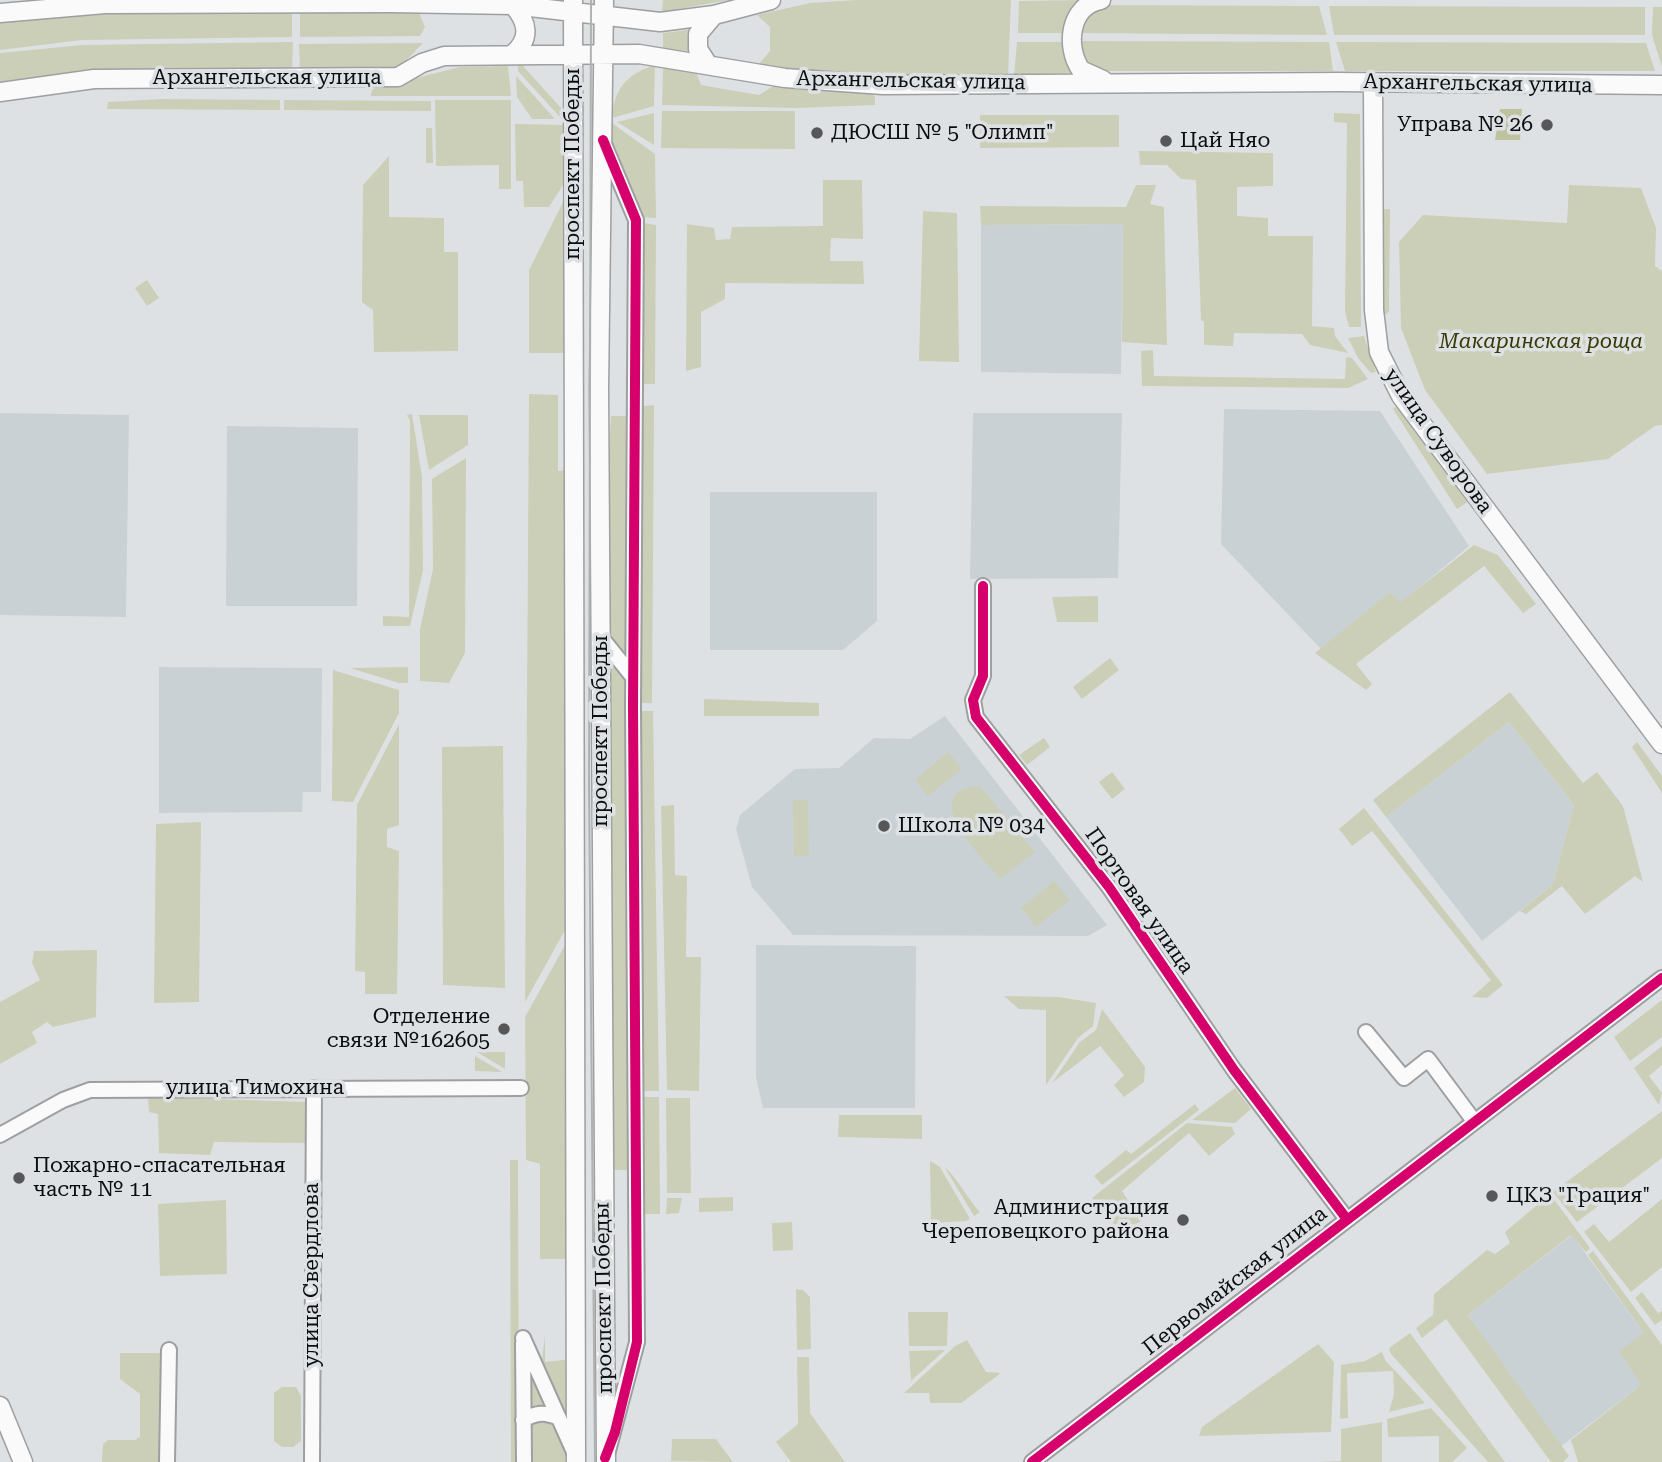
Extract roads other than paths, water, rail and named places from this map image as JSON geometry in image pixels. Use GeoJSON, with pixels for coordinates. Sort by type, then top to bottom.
{"type":"FeatureCollection","features":[{"type":"Feature","properties":{"kind":"main road"},"geometry":{"type":"LineString","coordinates":[[0,13],[105,4],[513,5],[604,8],[660,22],[714,15],[771,0]]}},
{"type":"Feature","properties":{"kind":"main road"},"geometry":{"type":"LineString","coordinates":[[1101,0],[1092,2],[1076,15],[1073,51],[1075,61],[1090,76],[1123,84]]}},
{"type":"Feature","properties":{"kind":"main road"},"geometry":{"type":"LineString","coordinates":[[513,5],[524,17],[527,32],[522,47],[513,54]]}},
{"type":"Feature","properties":{"kind":"main road","name":"проспект Победы"},"geometry":{"type":"LineString","coordinates":[[573,6],[576,1459]]}},
{"type":"Feature","properties":{"kind":"main road","name":"проспект Победы"},"geometry":{"type":"LineString","coordinates":[[604,8],[599,290],[606,1460]]}},
{"type":"Feature","properties":{"kind":"main road"},"geometry":{"type":"LineString","coordinates":[[707,63],[698,49],[698,34],[714,15]]}},
{"type":"Feature","properties":{"kind":"main road","name":"Архангельская улица"},"geometry":{"type":"LineString","coordinates":[[0,92],[94,79],[398,77],[422,63],[444,56],[513,54],[639,54],[707,63],[785,78],[846,83],[1662,86]]}},
{"type":"Feature","properties":{"kind":"main road","name":"улица Суворова"},"geometry":{"type":"LineString","coordinates":[[1373,83],[1374,310],[1375,331],[1385,366],[1401,396],[1662,744]]}},
{"type":"Feature","properties":{"kind":"main road"},"geometry":{"type":"LineString","coordinates":[[0,1406],[23,1462]]}},
{"type":"Feature","properties":{"kind":"street"},"geometry":{"type":"LineString","coordinates":[[603,140],[636,219],[633,677],[636,1342],[606,1460]]}},
{"type":"Feature","properties":{"kind":"street","name":"Портовая улица"},"geometry":{"type":"LineString","coordinates":[[983,586],[983,676],[973,700],[976,717],[1110,887],[1234,1070],[1346,1218]]}},
{"type":"Feature","properties":{"kind":"street"},"geometry":{"type":"LineString","coordinates":[[600,636],[633,677]]}},
{"type":"Feature","properties":{"kind":"street","name":"Первомайская улица"},"geometry":{"type":"LineString","coordinates":[[1032,1462],[1346,1218],[1662,978]]}},
{"type":"Feature","properties":{"kind":"street"},"geometry":{"type":"LineString","coordinates":[[1366,1032],[1404,1078],[1428,1059],[1474,1121]]}},
{"type":"Feature","properties":{"kind":"street","name":"улица Свердлова"},"geometry":{"type":"LineString","coordinates":[[312,1462],[314,1088]]}},
{"type":"Feature","properties":{"kind":"street","name":"улица Тимохина"},"geometry":{"type":"LineString","coordinates":[[0,1135],[63,1100],[90,1090],[521,1088]]}},
{"type":"Feature","properties":{"kind":"street"},"geometry":{"type":"LineString","coordinates":[[524,1462],[523,1338],[576,1459]]}},
{"type":"Feature","properties":{"kind":"street"},"geometry":{"type":"LineString","coordinates":[[167,1462],[169,1350]]}},
{"type":"Feature","properties":{"kind":"street"},"geometry":{"type":"LineString","coordinates":[[523,1420],[534,1414],[546,1413],[559,1418]]}},
{"type":"Feature","properties":{"kind":"tram line"},"geometry":{"type":"LineString","coordinates":[[591,0],[589,784],[595,1462]]}},
{"type":"Feature","properties":{"kind":"place","name":"Управа № 26"},"geometry":{"type":"Point","coordinates":[1547,125]}},
{"type":"Feature","properties":{"kind":"place","name":"ДЮСШ № 5 \"Олимп\""},"geometry":{"type":"Point","coordinates":[817,133]}},
{"type":"Feature","properties":{"kind":"place","name":"Цай Няо"},"geometry":{"type":"Point","coordinates":[1166,141]}},
{"type":"Feature","properties":{"kind":"place","name":"Школа № 034"},"geometry":{"type":"Point","coordinates":[884,826]}},
{"type":"Feature","properties":{"kind":"place","name":"Отделение связи №162605"},"geometry":{"type":"Point","coordinates":[504,1029]}},
{"type":"Feature","properties":{"kind":"place","name":"Пожарно-спасательная часть № 11"},"geometry":{"type":"Point","coordinates":[19,1178]}},
{"type":"Feature","properties":{"kind":"place","name":"ЦКЗ \"Грация\""},"geometry":{"type":"Point","coordinates":[1492,1196]}},
{"type":"Feature","properties":{"kind":"place","name":"Администрация Череповецкого района"},"geometry":{"type":"Point","coordinates":[1183,1220]}},
{"type":"Feature","properties":{"kind":"park label","name":"Макаринская роща"},"geometry":{"type":"Point","coordinates":[1541,342]}}]}
